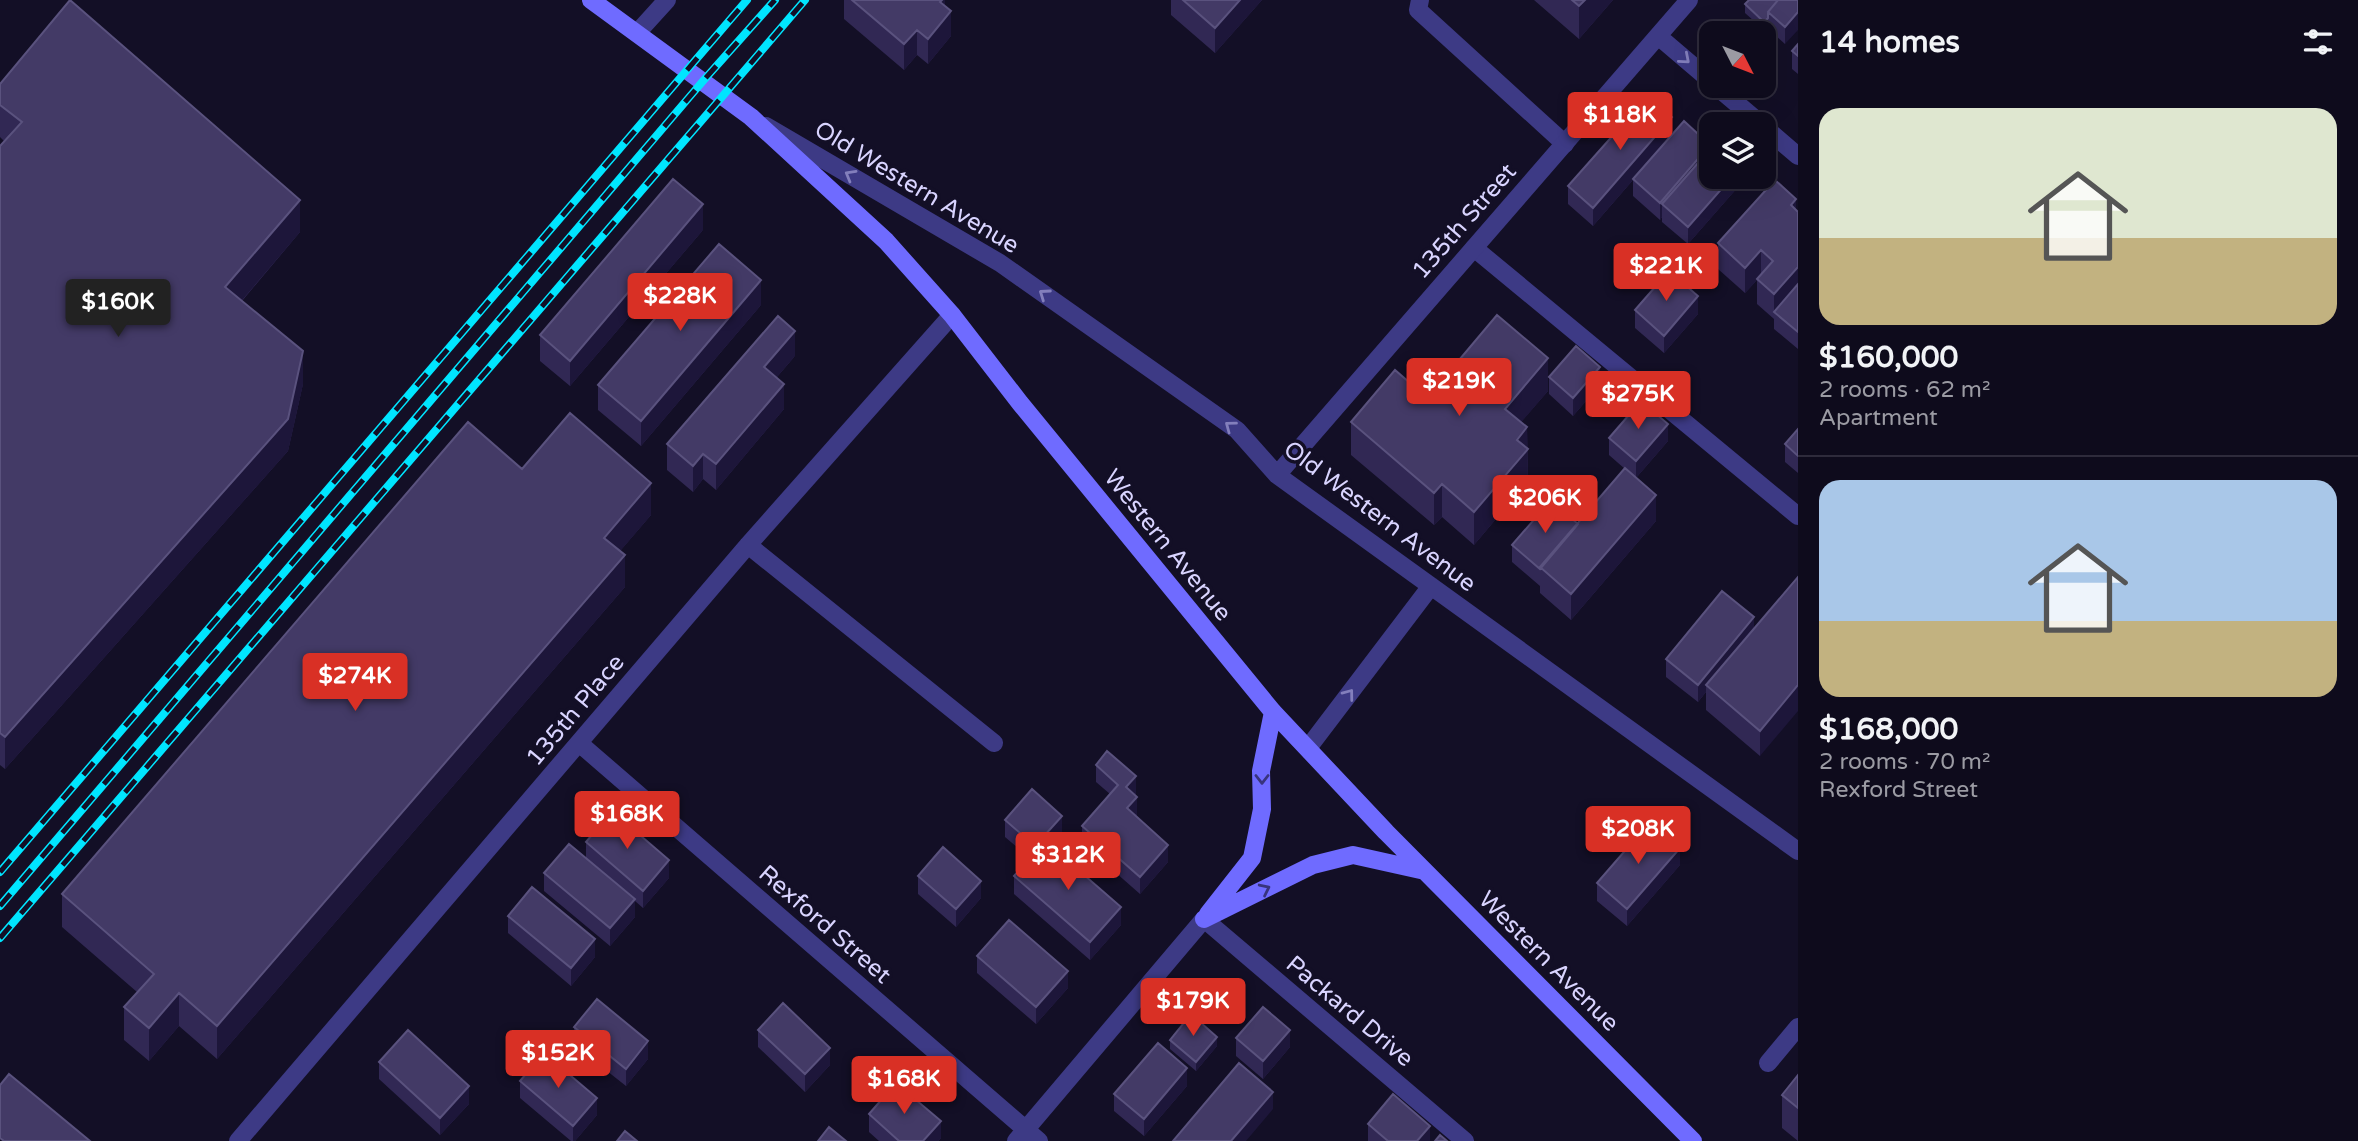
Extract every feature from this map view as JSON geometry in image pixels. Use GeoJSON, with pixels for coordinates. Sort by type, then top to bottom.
{"type":"FeatureCollection","features":[{"type":"Feature","properties":{"kind":"main road","name":"Western Avenue"},"geometry":{"type":"LineString","coordinates":[[591,0],[751,117],[886,241],[952,314],[1020,403],[1273,712],[1424,870],[1693,1141]]}},
{"type":"Feature","properties":{"kind":"main road"},"geometry":{"type":"LineString","coordinates":[[1204,919],[1252,858],[1262,809],[1261,771],[1273,712]]}},
{"type":"Feature","properties":{"kind":"main road"},"geometry":{"type":"LineString","coordinates":[[1204,919],[1313,865],[1353,855],[1424,870]]}},
{"type":"Feature","properties":{"kind":"street"},"geometry":{"type":"LineString","coordinates":[[637,33],[667,0]]}},
{"type":"Feature","properties":{"kind":"street"},"geometry":{"type":"LineString","coordinates":[[1420,0],[1418,10],[1565,144]]}},
{"type":"Feature","properties":{"kind":"street","name":"135th Street"},"geometry":{"type":"LineString","coordinates":[[1277,475],[1689,0]]}},
{"type":"Feature","properties":{"kind":"street"},"geometry":{"type":"LineString","coordinates":[[1658,36],[1699,71]]}},
{"type":"Feature","properties":{"kind":"street"},"geometry":{"type":"LineString","coordinates":[[1730,98],[1746,112]]}},
{"type":"Feature","properties":{"kind":"street","name":"Old Western Avenue"},"geometry":{"type":"LineString","coordinates":[[751,117],[1000,263],[1237,430],[1277,475],[1798,851]]}},
{"type":"Feature","properties":{"kind":"street"},"geometry":{"type":"LineString","coordinates":[[1776,138],[1798,156]]}},
{"type":"Feature","properties":{"kind":"street"},"geometry":{"type":"LineString","coordinates":[[1474,248],[1798,516]]}},
{"type":"Feature","properties":{"kind":"street","name":"135th Place"},"geometry":{"type":"LineString","coordinates":[[238,1141],[748,545],[952,314]]}},
{"type":"Feature","properties":{"kind":"street"},"geometry":{"type":"LineString","coordinates":[[748,545],[995,743]]}},
{"type":"Feature","properties":{"kind":"street"},"geometry":{"type":"LineString","coordinates":[[1308,748],[1432,586]]}},
{"type":"Feature","properties":{"kind":"street","name":"Rexford Street"},"geometry":{"type":"LineString","coordinates":[[579,743],[1026,1137]]}},
{"type":"Feature","properties":{"kind":"street"},"geometry":{"type":"LineString","coordinates":[[1026,1137],[1204,919]]}},
{"type":"Feature","properties":{"kind":"street","name":"Packard Drive"},"geometry":{"type":"LineString","coordinates":[[1204,919],[1465,1141]]}},
{"type":"Feature","properties":{"kind":"street"},"geometry":{"type":"LineString","coordinates":[[1768,1063],[1798,1027]]}},
{"type":"Feature","properties":{"kind":"building"},"geometry":{"type":"Polygon","coordinates":[[[70,0],[300,200],[225,287],[303,351],[288,419],[5,737],[0,733],[0,146],[22,122],[0,105],[0,84],[70,0]]]}},
{"type":"Feature","properties":{"kind":"building"},"geometry":{"type":"Polygon","coordinates":[[[852,0],[942,0],[940,2],[951,11],[928,39],[917,30],[904,44],[852,0]]]}},
{"type":"Feature","properties":{"kind":"building"},"geometry":{"type":"Polygon","coordinates":[[[1183,0],[1240,0],[1215,28],[1183,0]]]}},
{"type":"Feature","properties":{"kind":"building"},"geometry":{"type":"Polygon","coordinates":[[[1572,0],[1585,0],[1579,6],[1572,0]]]}},
{"type":"Feature","properties":{"kind":"building"},"geometry":{"type":"Polygon","coordinates":[[[1749,0],[1778,0],[1768,12],[1765,21],[1745,4],[1749,0]]]}},
{"type":"Feature","properties":{"kind":"building"},"geometry":{"type":"Polygon","coordinates":[[[1778,0],[1798,0],[1798,12],[1785,27],[1768,12],[1778,0]]]}},
{"type":"Feature","properties":{"kind":"building"},"geometry":{"type":"Polygon","coordinates":[[[1798,44],[1798,56],[1792,51],[1798,44]]]}},
{"type":"Feature","properties":{"kind":"building"},"geometry":{"type":"Polygon","coordinates":[[[1648,96],[1672,117],[1593,208],[1568,186],[1648,96]]]}},
{"type":"Feature","properties":{"kind":"building"},"geometry":{"type":"Polygon","coordinates":[[[1684,121],[1699,135],[1699,158],[1660,203],[1633,179],[1684,121]]]}},
{"type":"Feature","properties":{"kind":"building"},"geometry":{"type":"Polygon","coordinates":[[[1699,162],[1699,189],[1721,189],[1688,227],[1662,204],[1699,162]]]}},
{"type":"Feature","properties":{"kind":"building"},"geometry":{"type":"Polygon","coordinates":[[[673,179],[703,204],[570,361],[540,335],[673,179]]]}},
{"type":"Feature","properties":{"kind":"building"},"geometry":{"type":"Polygon","coordinates":[[[1776,181],[1796,199],[1791,205],[1798,212],[1798,267],[1774,294],[1757,279],[1773,261],[1761,250],[1745,268],[1718,243],[1767,189],[1776,189],[1776,181]]]}},
{"type":"Feature","properties":{"kind":"building"},"geometry":{"type":"Polygon","coordinates":[[[719,244],[761,280],[641,421],[598,385],[719,244]]]}},
{"type":"Feature","properties":{"kind":"building"},"geometry":{"type":"Polygon","coordinates":[[[1669,271],[1698,296],[1664,336],[1635,310],[1669,271]]]}},
{"type":"Feature","properties":{"kind":"building"},"geometry":{"type":"Polygon","coordinates":[[[1798,284],[1798,332],[1774,312],[1798,284]]]}},
{"type":"Feature","properties":{"kind":"building"},"geometry":{"type":"Polygon","coordinates":[[[1497,315],[1548,358],[1505,409],[1527,427],[1517,440],[1528,449],[1474,512],[1442,484],[1434,493],[1351,422],[1395,370],[1425,396],[1434,386],[1456,405],[1464,396],[1444,378],[1497,315]]]}},
{"type":"Feature","properties":{"kind":"building"},"geometry":{"type":"Polygon","coordinates":[[[778,316],[795,331],[764,367],[784,384],[716,464],[703,454],[693,466],[667,444],[778,316]]]}},
{"type":"Feature","properties":{"kind":"building"},"geometry":{"type":"Polygon","coordinates":[[[1576,346],[1600,367],[1573,398],[1549,377],[1576,346]]]}},
{"type":"Feature","properties":{"kind":"building"},"geometry":{"type":"Polygon","coordinates":[[[1641,401],[1668,424],[1636,461],[1609,438],[1641,401]]]}},
{"type":"Feature","properties":{"kind":"building"},"geometry":{"type":"Polygon","coordinates":[[[570,413],[651,483],[604,538],[625,555],[217,1026],[179,993],[149,1028],[124,1007],[154,974],[62,894],[468,422],[522,469],[570,413]]]}},
{"type":"Feature","properties":{"kind":"building"},"geometry":{"type":"Polygon","coordinates":[[[1798,429],[1798,456],[1785,444],[1798,429]]]}},
{"type":"Feature","properties":{"kind":"building"},"geometry":{"type":"Polygon","coordinates":[[[1625,468],[1656,495],[1571,594],[1540,567],[1625,468]]]}},
{"type":"Feature","properties":{"kind":"building"},"geometry":{"type":"Polygon","coordinates":[[[1551,500],[1578,524],[1540,569],[1512,545],[1551,500]]]}},
{"type":"Feature","properties":{"kind":"building"},"geometry":{"type":"Polygon","coordinates":[[[1798,577],[1798,685],[1760,731],[1706,685],[1798,577]]]}},
{"type":"Feature","properties":{"kind":"building"},"geometry":{"type":"Polygon","coordinates":[[[1722,591],[1754,617],[1698,685],[1666,659],[1722,591]]]}},
{"type":"Feature","properties":{"kind":"building"},"geometry":{"type":"Polygon","coordinates":[[[1107,751],[1136,776],[1126,787],[1137,797],[1127,808],[1168,845],[1140,877],[1082,826],[1118,785],[1096,765],[1107,751]]]}},
{"type":"Feature","properties":{"kind":"building"},"geometry":{"type":"Polygon","coordinates":[[[1032,789],[1062,816],[1035,846],[1005,820],[1032,789]]]}},
{"type":"Feature","properties":{"kind":"building"},"geometry":{"type":"Polygon","coordinates":[[[612,811],[669,860],[643,891],[586,842],[612,811]]]}},
{"type":"Feature","properties":{"kind":"building"},"geometry":{"type":"Polygon","coordinates":[[[1650,822],[1680,848],[1627,909],[1597,883],[1650,822]]]}},
{"type":"Feature","properties":{"kind":"building"},"geometry":{"type":"Polygon","coordinates":[[[1045,841],[1121,907],[1090,942],[1014,876],[1045,841]]]}},
{"type":"Feature","properties":{"kind":"building"},"geometry":{"type":"Polygon","coordinates":[[[569,844],[635,899],[610,928],[544,873],[569,844]]]}},
{"type":"Feature","properties":{"kind":"building"},"geometry":{"type":"Polygon","coordinates":[[[943,847],[981,881],[956,909],[918,876],[943,847]]]}},
{"type":"Feature","properties":{"kind":"building"},"geometry":{"type":"Polygon","coordinates":[[[532,887],[595,939],[571,968],[508,916],[532,887]]]}},
{"type":"Feature","properties":{"kind":"building"},"geometry":{"type":"Polygon","coordinates":[[[1009,920],[1068,971],[1036,1007],[977,956],[1009,920]]]}},
{"type":"Feature","properties":{"kind":"building"},"geometry":{"type":"Polygon","coordinates":[[[597,999],[648,1041],[626,1069],[574,1027],[597,999]]]}},
{"type":"Feature","properties":{"kind":"building"},"geometry":{"type":"Polygon","coordinates":[[[783,1003],[830,1048],[805,1074],[758,1030],[783,1003]]]}},
{"type":"Feature","properties":{"kind":"building"},"geometry":{"type":"Polygon","coordinates":[[[1263,1007],[1290,1030],[1263,1061],[1236,1038],[1263,1007]]]}},
{"type":"Feature","properties":{"kind":"building"},"geometry":{"type":"Polygon","coordinates":[[[1191,1014],[1217,1037],[1196,1062],[1170,1040],[1191,1014]]]}},
{"type":"Feature","properties":{"kind":"building"},"geometry":{"type":"Polygon","coordinates":[[[408,1030],[469,1086],[440,1118],[379,1062],[408,1030]]]}},
{"type":"Feature","properties":{"kind":"building"},"geometry":{"type":"Polygon","coordinates":[[[1158,1043],[1187,1068],[1144,1119],[1114,1094],[1158,1043]]]}},
{"type":"Feature","properties":{"kind":"building"},"geometry":{"type":"Polygon","coordinates":[[[544,1053],[597,1098],[573,1126],[520,1081],[544,1053]]]}},
{"type":"Feature","properties":{"kind":"building"},"geometry":{"type":"Polygon","coordinates":[[[1239,1063],[1273,1092],[1231,1141],[1173,1141],[1239,1063]]]}},
{"type":"Feature","properties":{"kind":"building"},"geometry":{"type":"Polygon","coordinates":[[[9,1074],[90,1141],[4,1141],[0,1138],[0,1085],[9,1074]]]}},
{"type":"Feature","properties":{"kind":"building"},"geometry":{"type":"Polygon","coordinates":[[[1798,1075],[1798,1108],[1782,1095],[1798,1075]]]}},
{"type":"Feature","properties":{"kind":"building"},"geometry":{"type":"Polygon","coordinates":[[[896,1083],[941,1121],[923,1141],[899,1141],[869,1114],[896,1083]]]}},
{"type":"Feature","properties":{"kind":"building"},"geometry":{"type":"Polygon","coordinates":[[[1393,1094],[1430,1126],[1417,1141],[1388,1141],[1368,1124],[1393,1094]]]}},
{"type":"Feature","properties":{"kind":"building"},"geometry":{"type":"Polygon","coordinates":[[[829,1127],[846,1141],[818,1141],[829,1127]]]}},
{"type":"Feature","properties":{"kind":"building"},"geometry":{"type":"Polygon","coordinates":[[[625,1131],[637,1141],[617,1141],[625,1131]]]}},
{"type":"Feature","properties":{"kind":"building"},"geometry":{"type":"Polygon","coordinates":[[[1440,1135],[1447,1141],[1435,1141],[1440,1135]]]}},
{"type":"Feature","properties":{"kind":"railway"},"geometry":{"type":"LineString","coordinates":[[0,872],[747,0]]}},
{"type":"Feature","properties":{"kind":"railway"},"geometry":{"type":"LineString","coordinates":[[0,906],[775,0]]}},
{"type":"Feature","properties":{"kind":"railway"},"geometry":{"type":"LineString","coordinates":[[0,938],[805,0]]}}]}
